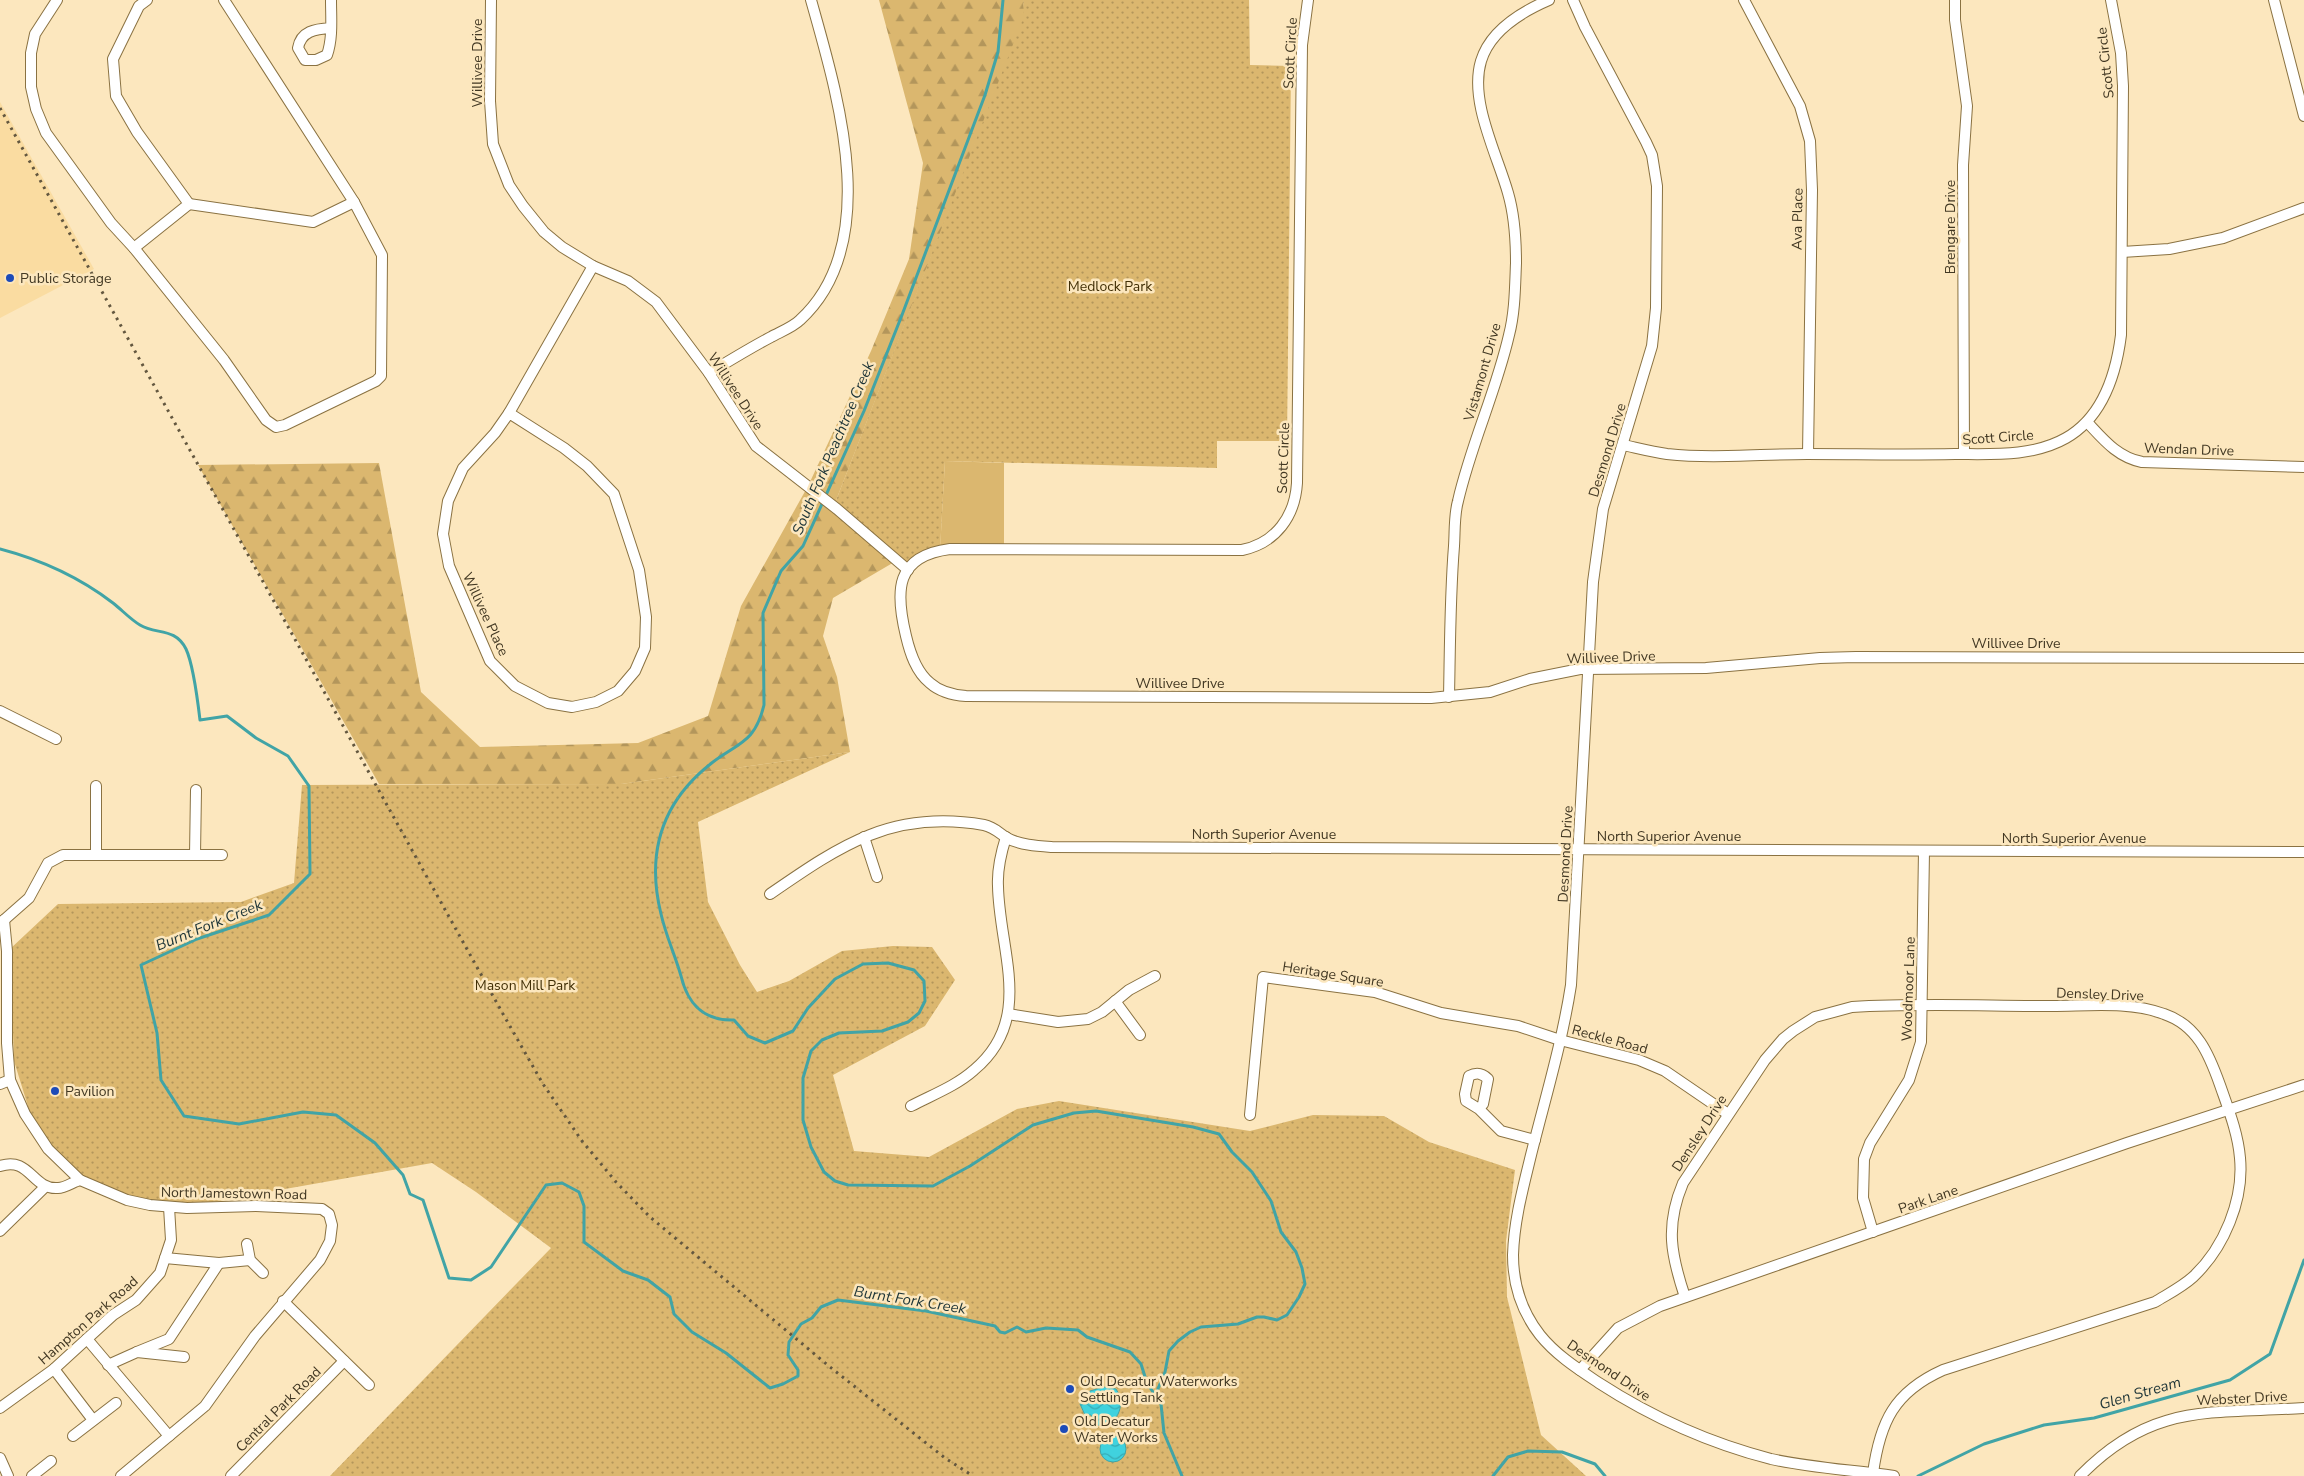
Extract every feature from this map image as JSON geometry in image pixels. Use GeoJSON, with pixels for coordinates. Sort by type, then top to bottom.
{"type":"FeatureCollection","features":[{"type":"Feature","properties":{"kind":"street"},"geometry":{"type":"LineString","coordinates":[[57,0],[35,34],[31,53],[31,87],[36,110],[46,133],[111,222],[224,360],[266,420],[276,427],[285,425],[376,381],[381,376],[382,255],[354,202],[224,0]]}},
{"type":"Feature","properties":{"kind":"street"},"geometry":{"type":"LineString","coordinates":[[147,0],[139,6],[113,59],[116,96],[137,132],[189,204],[313,222],[354,202]]}},
{"type":"Feature","properties":{"kind":"street"},"geometry":{"type":"LineString","coordinates":[[331,0],[331,28]]}},
{"type":"Feature","properties":{"kind":"street","name":"Willivee Drive"},"geometry":{"type":"LineString","coordinates":[[490,0],[491,125],[493,144],[508,185],[544,232],[562,247],[593,266],[628,280],[656,302],[709,372],[756,446],[855,523],[908,570],[902,581],[898,598],[909,650],[915,664],[928,682],[947,694],[966,696],[1449,697],[1490,692],[1566,671],[1589,669],[1706,668],[1856,657],[2304,658]]}},
{"type":"Feature","properties":{"kind":"street"},"geometry":{"type":"LineString","coordinates":[[709,372],[800,321],[820,297],[835,267],[840,251],[846,228],[849,184],[836,87],[811,0]]}},
{"type":"Feature","properties":{"kind":"street","name":"Scott Circle"},"geometry":{"type":"LineString","coordinates":[[908,570],[929,554],[950,549],[1242,550],[1266,541],[1284,524],[1294,502],[1297,483],[1302,45],[1308,0]]}},
{"type":"Feature","properties":{"kind":"street","name":"Vistamont Drive"},"geometry":{"type":"LineString","coordinates":[[1449,697],[1452,562],[1457,503],[1510,334],[1515,289],[1516,231],[1508,193],[1482,115],[1478,76],[1481,60],[1492,39],[1522,12],[1549,0]]}},
{"type":"Feature","properties":{"kind":"street","name":"Desmond Drive"},"geometry":{"type":"LineString","coordinates":[[1573,0],[1584,27],[1652,155],[1657,186],[1654,331],[1649,359],[1604,509],[1597,545],[1571,985],[1560,1040],[1516,1222],[1513,1256],[1515,1284],[1525,1312],[1552,1349],[1626,1400],[1671,1424],[1731,1448],[1793,1464],[1894,1476]]}},
{"type":"Feature","properties":{"kind":"street","name":"Ava Place"},"geometry":{"type":"LineString","coordinates":[[1744,0],[1800,106],[1810,141],[1812,190],[1808,454]]}},
{"type":"Feature","properties":{"kind":"street","name":"Brengare Drive"},"geometry":{"type":"LineString","coordinates":[[1955,0],[1955,20],[1967,106],[1963,165],[1964,454]]}},
{"type":"Feature","properties":{"kind":"street","name":"Scott Circle"},"geometry":{"type":"LineString","coordinates":[[1623,445],[1674,454],[1964,454],[2019,452],[2052,445],[2066,438],[2087,422],[2104,398],[2117,361],[2121,336],[2123,86],[2120,53],[2111,0]]}},
{"type":"Feature","properties":{"kind":"street"},"geometry":{"type":"LineString","coordinates":[[2274,0],[2304,116]]}},
{"type":"Feature","properties":{"kind":"street"},"geometry":{"type":"LineString","coordinates":[[134,248],[189,204]]}},
{"type":"Feature","properties":{"kind":"street"},"geometry":{"type":"LineString","coordinates":[[2122,252],[2169,249],[2223,238],[2304,208]]}},
{"type":"Feature","properties":{"kind":"street","name":"Willivee Place"},"geometry":{"type":"LineString","coordinates":[[509,413],[564,448],[587,466],[614,494],[640,570],[646,617],[645,648],[635,670],[618,691],[596,702],[572,706],[548,703],[515,686],[490,661],[474,620],[449,566],[443,534],[448,500],[463,468],[495,433],[509,413],[593,266]]}},
{"type":"Feature","properties":{"kind":"street","name":"Wendan Drive"},"geometry":{"type":"LineString","coordinates":[[2087,422],[2115,450],[2125,457],[2142,462],[2304,466]]}},
{"type":"Feature","properties":{"kind":"street"},"geometry":{"type":"LineString","coordinates":[[0,711],[56,739]]}},
{"type":"Feature","properties":{"kind":"street"},"geometry":{"type":"LineString","coordinates":[[96,786],[96,855]]}},
{"type":"Feature","properties":{"kind":"street"},"geometry":{"type":"LineString","coordinates":[[195,855],[196,790]]}},
{"type":"Feature","properties":{"kind":"street","name":"North Superior Avenue"},"geometry":{"type":"LineString","coordinates":[[770,894],[824,857],[864,837],[900,825],[944,822],[987,826],[1006,837],[1026,844],[1052,847],[2304,852]]}},
{"type":"Feature","properties":{"kind":"street"},"geometry":{"type":"LineString","coordinates":[[864,837],[878,877]]}},
{"type":"Feature","properties":{"kind":"street"},"geometry":{"type":"LineString","coordinates":[[911,1106],[958,1082],[976,1069],[997,1042],[1008,1014],[1010,982],[998,888],[1000,856],[1006,837]]}},
{"type":"Feature","properties":{"kind":"street","name":"Woodmoor Lane"},"geometry":{"type":"LineString","coordinates":[[1873,1232],[1863,1198],[1864,1159],[1870,1143],[1911,1074],[1921,1042],[1924,851]]}},
{"type":"Feature","properties":{"kind":"street"},"geometry":{"type":"LineString","coordinates":[[2,918],[30,898],[48,863],[63,854],[222,855]]}},
{"type":"Feature","properties":{"kind":"street","name":"North Jamestown Road"},"geometry":{"type":"LineString","coordinates":[[2,918],[6,951],[7,1043],[10,1080],[25,1114],[48,1149],[80,1180],[127,1200],[169,1207],[288,1206],[322,1209],[329,1214],[332,1225],[330,1241],[320,1260],[283,1301],[205,1406],[121,1476]]}},
{"type":"Feature","properties":{"kind":"street"},"geometry":{"type":"LineString","coordinates":[[1008,1014],[1047,1021],[1080,1021],[1095,1016],[1129,990],[1155,976]]}},
{"type":"Feature","properties":{"kind":"street","name":"Heritage Square"},"geometry":{"type":"LineString","coordinates":[[1250,1115],[1263,977],[1375,992],[1441,1014],[1518,1026],[1560,1040]]}},
{"type":"Feature","properties":{"kind":"street"},"geometry":{"type":"LineString","coordinates":[[1116,1001],[1140,1034]]}},
{"type":"Feature","properties":{"kind":"street","name":"Densley Drive"},"geometry":{"type":"LineString","coordinates":[[1685,1297],[1672,1249],[1671,1226],[1675,1204],[1688,1174],[1773,1050],[1804,1023],[1830,1012],[1852,1007],[2136,1007],[2156,1011],[2178,1020],[2195,1034],[2213,1064],[2228,1109],[2240,1155],[2240,1176],[2237,1196],[2224,1233],[2209,1257],[2194,1276],[2166,1296],[2143,1306],[1943,1370],[1924,1379],[1909,1389],[1890,1412],[1878,1440],[1873,1473]]}},
{"type":"Feature","properties":{"kind":"street","name":"Reckle Road"},"geometry":{"type":"LineString","coordinates":[[1560,1040],[1622,1055],[1653,1065],[1665,1071],[1728,1114]]}},
{"type":"Feature","properties":{"kind":"street"},"geometry":{"type":"LineString","coordinates":[[0,1084],[10,1080]]}},
{"type":"Feature","properties":{"kind":"street","name":"Park Lane"},"geometry":{"type":"LineString","coordinates":[[1580,1370],[1618,1328],[1641,1314],[1685,1297],[2228,1109],[2304,1085]]}},
{"type":"Feature","properties":{"kind":"street"},"geometry":{"type":"LineString","coordinates":[[1480,1109],[1501,1131],[1535,1140]]}},
{"type":"Feature","properties":{"kind":"street"},"geometry":{"type":"LineString","coordinates":[[0,1166],[10,1162],[23,1167],[45,1187],[59,1188],[80,1180]]}},
{"type":"Feature","properties":{"kind":"street"},"geometry":{"type":"LineString","coordinates":[[0,1231],[45,1187]]}},
{"type":"Feature","properties":{"kind":"street","name":"Hampton Park Road"},"geometry":{"type":"LineString","coordinates":[[0,1408],[54,1369],[113,1315],[136,1300],[160,1273],[172,1240],[169,1207]]}},
{"type":"Feature","properties":{"kind":"street"},"geometry":{"type":"LineString","coordinates":[[247,1244],[250,1260],[263,1273]]}},
{"type":"Feature","properties":{"kind":"street"},"geometry":{"type":"LineString","coordinates":[[165,1258],[219,1263],[250,1260]]}},
{"type":"Feature","properties":{"kind":"street"},"geometry":{"type":"LineString","coordinates":[[108,1365],[169,1339],[219,1263]]}},
{"type":"Feature","properties":{"kind":"street"},"geometry":{"type":"LineString","coordinates":[[283,1301],[369,1385]]}},
{"type":"Feature","properties":{"kind":"street"},"geometry":{"type":"LineString","coordinates":[[86,1339],[169,1436]]}},
{"type":"Feature","properties":{"kind":"street"},"geometry":{"type":"LineString","coordinates":[[137,1352],[184,1357]]}},
{"type":"Feature","properties":{"kind":"street","name":"Central Park Road"},"geometry":{"type":"LineString","coordinates":[[231,1476],[344,1361]]}},
{"type":"Feature","properties":{"kind":"street"},"geometry":{"type":"LineString","coordinates":[[54,1369],[93,1420]]}},
{"type":"Feature","properties":{"kind":"street"},"geometry":{"type":"LineString","coordinates":[[73,1436],[116,1403]]}},
{"type":"Feature","properties":{"kind":"street","name":"Webster Drive"},"geometry":{"type":"LineString","coordinates":[[2080,1476],[2112,1447],[2134,1434],[2176,1418],[2209,1412],[2304,1408]]}},
{"type":"Feature","properties":{"kind":"street"},"geometry":{"type":"LineString","coordinates":[[0,1458],[8,1476]]}},
{"type":"Feature","properties":{"kind":"street"},"geometry":{"type":"LineString","coordinates":[[32,1476],[51,1461]]}},
{"type":"Feature","properties":{"kind":"shaded area"},"geometry":{"type":"Polygon","coordinates":[[[0,102],[94,269],[0,318],[0,102]]]}},
{"type":"Feature","properties":{"kind":"green space"},"geometry":{"type":"Polygon","coordinates":[[[879,0],[1023,0],[1025,16],[835,503],[809,484],[871,351],[909,259],[923,163],[879,0]]]}},
{"type":"Feature","properties":{"kind":"green space","name":"Medlock Park"},"geometry":{"type":"Polygon","coordinates":[[[1023,0],[1249,0],[1250,65],[1291,66],[1287,441],[1217,441],[1217,468],[945,461],[940,550],[908,570],[835,503],[1024,16],[1023,0]]]}},
{"type":"Feature","properties":{"kind":"green space"},"geometry":{"type":"Polygon","coordinates":[[[945,461],[1004,463],[1004,549],[940,550],[945,461]]]}},
{"type":"Feature","properties":{"kind":"green space"},"geometry":{"type":"Polygon","coordinates":[[[379,463],[421,692],[480,747],[638,743],[708,716],[741,606],[808,486],[896,561],[833,598],[823,636],[837,677],[850,752],[621,784],[379,784],[198,465],[379,463]]]}},
{"type":"Feature","properties":{"kind":"green space","name":"Mason Mill Park"},"geometry":{"type":"Polygon","coordinates":[[[850,752],[698,822],[708,902],[740,965],[757,992],[789,981],[842,951],[893,946],[932,947],[955,980],[925,1026],[833,1075],[854,1151],[929,1157],[1017,1109],[1059,1101],[1250,1131],[1313,1115],[1384,1116],[1429,1142],[1515,1170],[1506,1241],[1507,1297],[1541,1435],[1586,1476],[330,1476],[551,1248],[476,1192],[432,1163],[195,1205],[103,1196],[58,1159],[31,1116],[14,1061],[10,949],[58,904],[241,902],[294,883],[302,785],[621,784],[850,752]]]}},
{"type":"Feature","properties":{"kind":"water"},"geometry":{"type":"Polygon","coordinates":[[[1104,1387],[1116,1389],[1119,1395],[1120,1408],[1118,1414],[1110,1423],[1096,1425],[1091,1415],[1085,1415],[1080,1404],[1090,1391],[1104,1387]]]}},
{"type":"Feature","properties":{"kind":"water"},"geometry":{"type":"Polygon","coordinates":[[[1113,1436],[1122,1440],[1126,1449],[1122,1458],[1113,1462],[1104,1458],[1100,1449],[1104,1440],[1113,1436]]]}},
{"type":"Feature","properties":{"kind":"waterway","name":"South Fork Peachtree Creek"},"geometry":{"type":"LineString","coordinates":[[1003,0],[998,52],[985,95],[902,315],[864,411],[803,546],[781,571],[763,613],[764,705],[760,717],[751,734],[696,777],[681,794],[670,811],[657,849],[657,892],[665,930],[684,986],[693,1003],[714,1018],[734,1020],[748,1036],[765,1043],[793,1031],[808,1008],[835,979],[863,964],[888,963],[914,970],[924,981],[925,1001],[919,1013],[908,1022],[882,1031],[839,1033],[822,1040],[811,1051],[803,1078],[803,1120],[811,1147],[824,1172],[835,1181],[848,1185],[933,1186],[970,1166],[1033,1125],[1074,1113],[1096,1111],[1193,1127],[1219,1134],[1232,1152],[1252,1172],[1271,1201],[1281,1232],[1296,1252],[1305,1284],[1287,1315],[1277,1320],[1257,1317],[1238,1324],[1201,1327],[1190,1332],[1169,1351],[1165,1372],[1155,1396]]}},
{"type":"Feature","properties":{"kind":"waterway","name":"Burnt Fork Creek"},"geometry":{"type":"LineString","coordinates":[[0,549],[31,558],[60,570],[87,585],[140,625],[176,637],[182,642],[189,656],[200,720],[227,716],[256,738],[288,756],[309,786],[310,874],[269,915],[197,939],[141,965],[157,1033],[161,1080],[184,1116],[239,1124],[303,1112],[336,1115],[375,1143],[403,1175],[410,1194],[423,1200],[449,1278],[471,1280],[491,1267],[546,1185],[562,1183],[579,1192],[584,1206],[584,1242],[623,1271],[648,1280],[670,1297],[674,1314],[692,1332],[726,1353],[770,1388],[798,1376],[798,1370],[788,1355],[789,1342],[801,1324],[812,1318],[821,1307],[838,1300],[926,1311],[995,1326],[1000,1332],[1005,1333],[1017,1327],[1026,1332],[1046,1328],[1078,1330],[1087,1337],[1130,1352],[1141,1364],[1147,1383],[1161,1404],[1164,1433],[1182,1476]]}},
{"type":"Feature","properties":{"kind":"waterway","name":"Glen Stream"},"geometry":{"type":"LineString","coordinates":[[1918,1476],[1984,1444],[2044,1425],[2094,1418],[2230,1380],[2270,1354],[2304,1260]]}},
{"type":"Feature","properties":{"kind":"waterway","name":"Glen Stream"},"geometry":{"type":"LineString","coordinates":[[1493,1476],[1508,1457],[1528,1451],[1562,1452],[1595,1464],[1605,1476]]}},
{"type":"Feature","properties":{"kind":"railway"},"geometry":{"type":"LineString","coordinates":[[0,108],[503,1014],[543,1084],[582,1141],[616,1182],[650,1217],[830,1367],[945,1458],[973,1476]]}},
{"type":"Feature","properties":{"kind":"place","name":"Public Storage"},"geometry":{"type":"Point","coordinates":[10,278]}},
{"type":"Feature","properties":{"kind":"place","name":"Pavilion"},"geometry":{"type":"Point","coordinates":[55,1091]}},
{"type":"Feature","properties":{"kind":"place","name":"Old Decatur Waterworks Settling Tank"},"geometry":{"type":"Point","coordinates":[1070,1389]}},
{"type":"Feature","properties":{"kind":"place","name":"Old Decatur Water Works"},"geometry":{"type":"Point","coordinates":[1064,1429]}}]}
